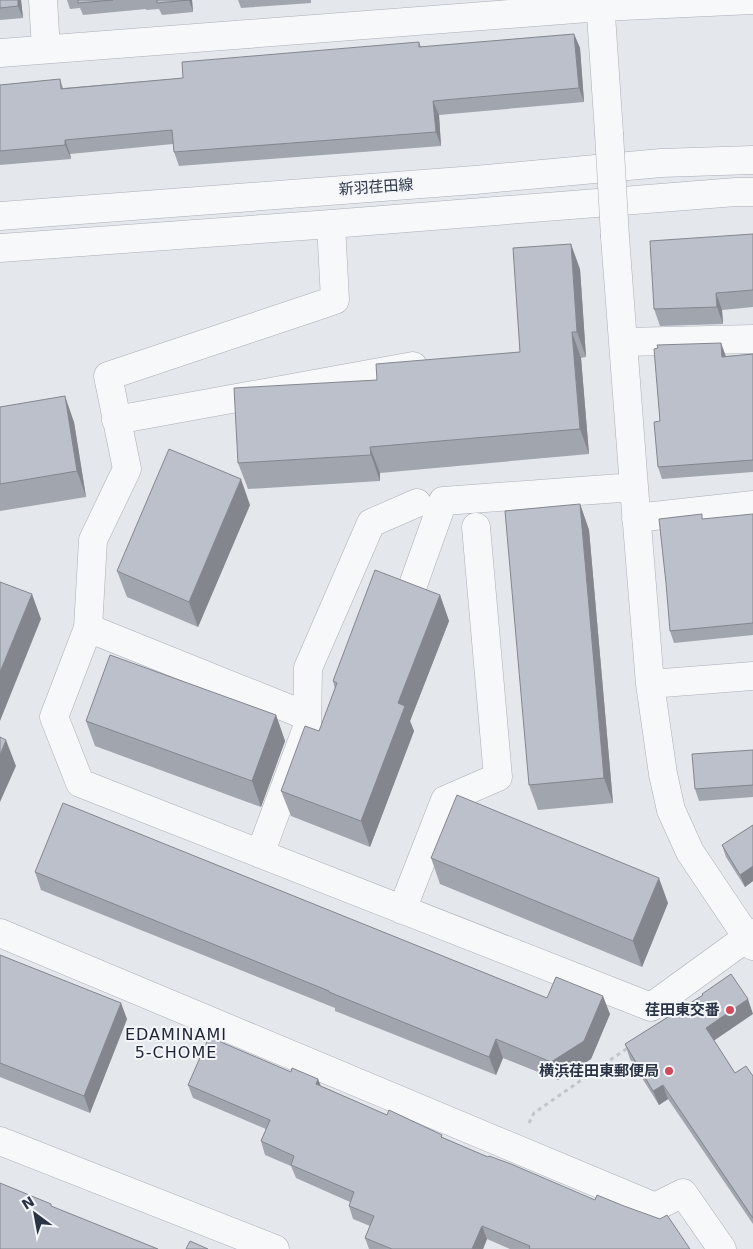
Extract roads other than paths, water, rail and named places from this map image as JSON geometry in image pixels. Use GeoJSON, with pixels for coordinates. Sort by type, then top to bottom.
{"type":"FeatureCollection","features":[{"type":"Feature","properties":{"kind":"street"},"geometry":{"type":"LineString","coordinates":[[43,0],[46,49]]}},
{"type":"Feature","properties":{"kind":"street"},"geometry":{"type":"LineString","coordinates":[[0,53],[601,4],[753,0]]}},
{"type":"Feature","properties":{"kind":"street"},"geometry":{"type":"LineString","coordinates":[[331,224],[335,300],[108,376],[127,469],[93,540],[88,628],[54,717],[80,783],[651,1007],[751,939],[690,852],[671,810],[663,774],[650,684],[636,518],[601,4]]}},
{"type":"Feature","properties":{"kind":"street","name":"新羽荏田線"},"geometry":{"type":"LineString","coordinates":[[0,216],[475,180],[661,163],[753,160]]}},
{"type":"Feature","properties":{"kind":"street"},"geometry":{"type":"LineString","coordinates":[[0,248],[717,193],[753,192]]}},
{"type":"Feature","properties":{"kind":"street"},"geometry":{"type":"LineString","coordinates":[[624,342],[753,339]]}},
{"type":"Feature","properties":{"kind":"street"},"geometry":{"type":"LineString","coordinates":[[116,420],[410,366],[437,363]]}},
{"type":"Feature","properties":{"kind":"street"},"geometry":{"type":"LineString","coordinates":[[413,585],[442,501],[634,487]]}},
{"type":"Feature","properties":{"kind":"street"},"geometry":{"type":"LineString","coordinates":[[260,854],[307,728],[308,668],[371,523],[417,503]]}},
{"type":"Feature","properties":{"kind":"street"},"geometry":{"type":"LineString","coordinates":[[636,518],[753,505]]}},
{"type":"Feature","properties":{"kind":"street"},"geometry":{"type":"LineString","coordinates":[[402,910],[445,800],[498,777],[476,527]]}},
{"type":"Feature","properties":{"kind":"street"},"geometry":{"type":"LineString","coordinates":[[88,628],[307,716]]}},
{"type":"Feature","properties":{"kind":"street"},"geometry":{"type":"LineString","coordinates":[[650,684],[753,676]]}},
{"type":"Feature","properties":{"kind":"street"},"geometry":{"type":"LineString","coordinates":[[0,934],[655,1207],[683,1193],[722,1249]]}},
{"type":"Feature","properties":{"kind":"street"},"geometry":{"type":"LineString","coordinates":[[0,1141],[275,1249]]}},
{"type":"Feature","properties":{"kind":"place","name":"荏田東交番"},"geometry":{"type":"Point","coordinates":[730,1010]}},
{"type":"Feature","properties":{"kind":"place","name":"横浜荏田東郵便局"},"geometry":{"type":"Point","coordinates":[669,1071]}},
{"type":"Feature","properties":{"kind":"district","name":"EDAMINAMI 5-CHOME"},"geometry":{"type":"Point","coordinates":[176,1043]}}]}
